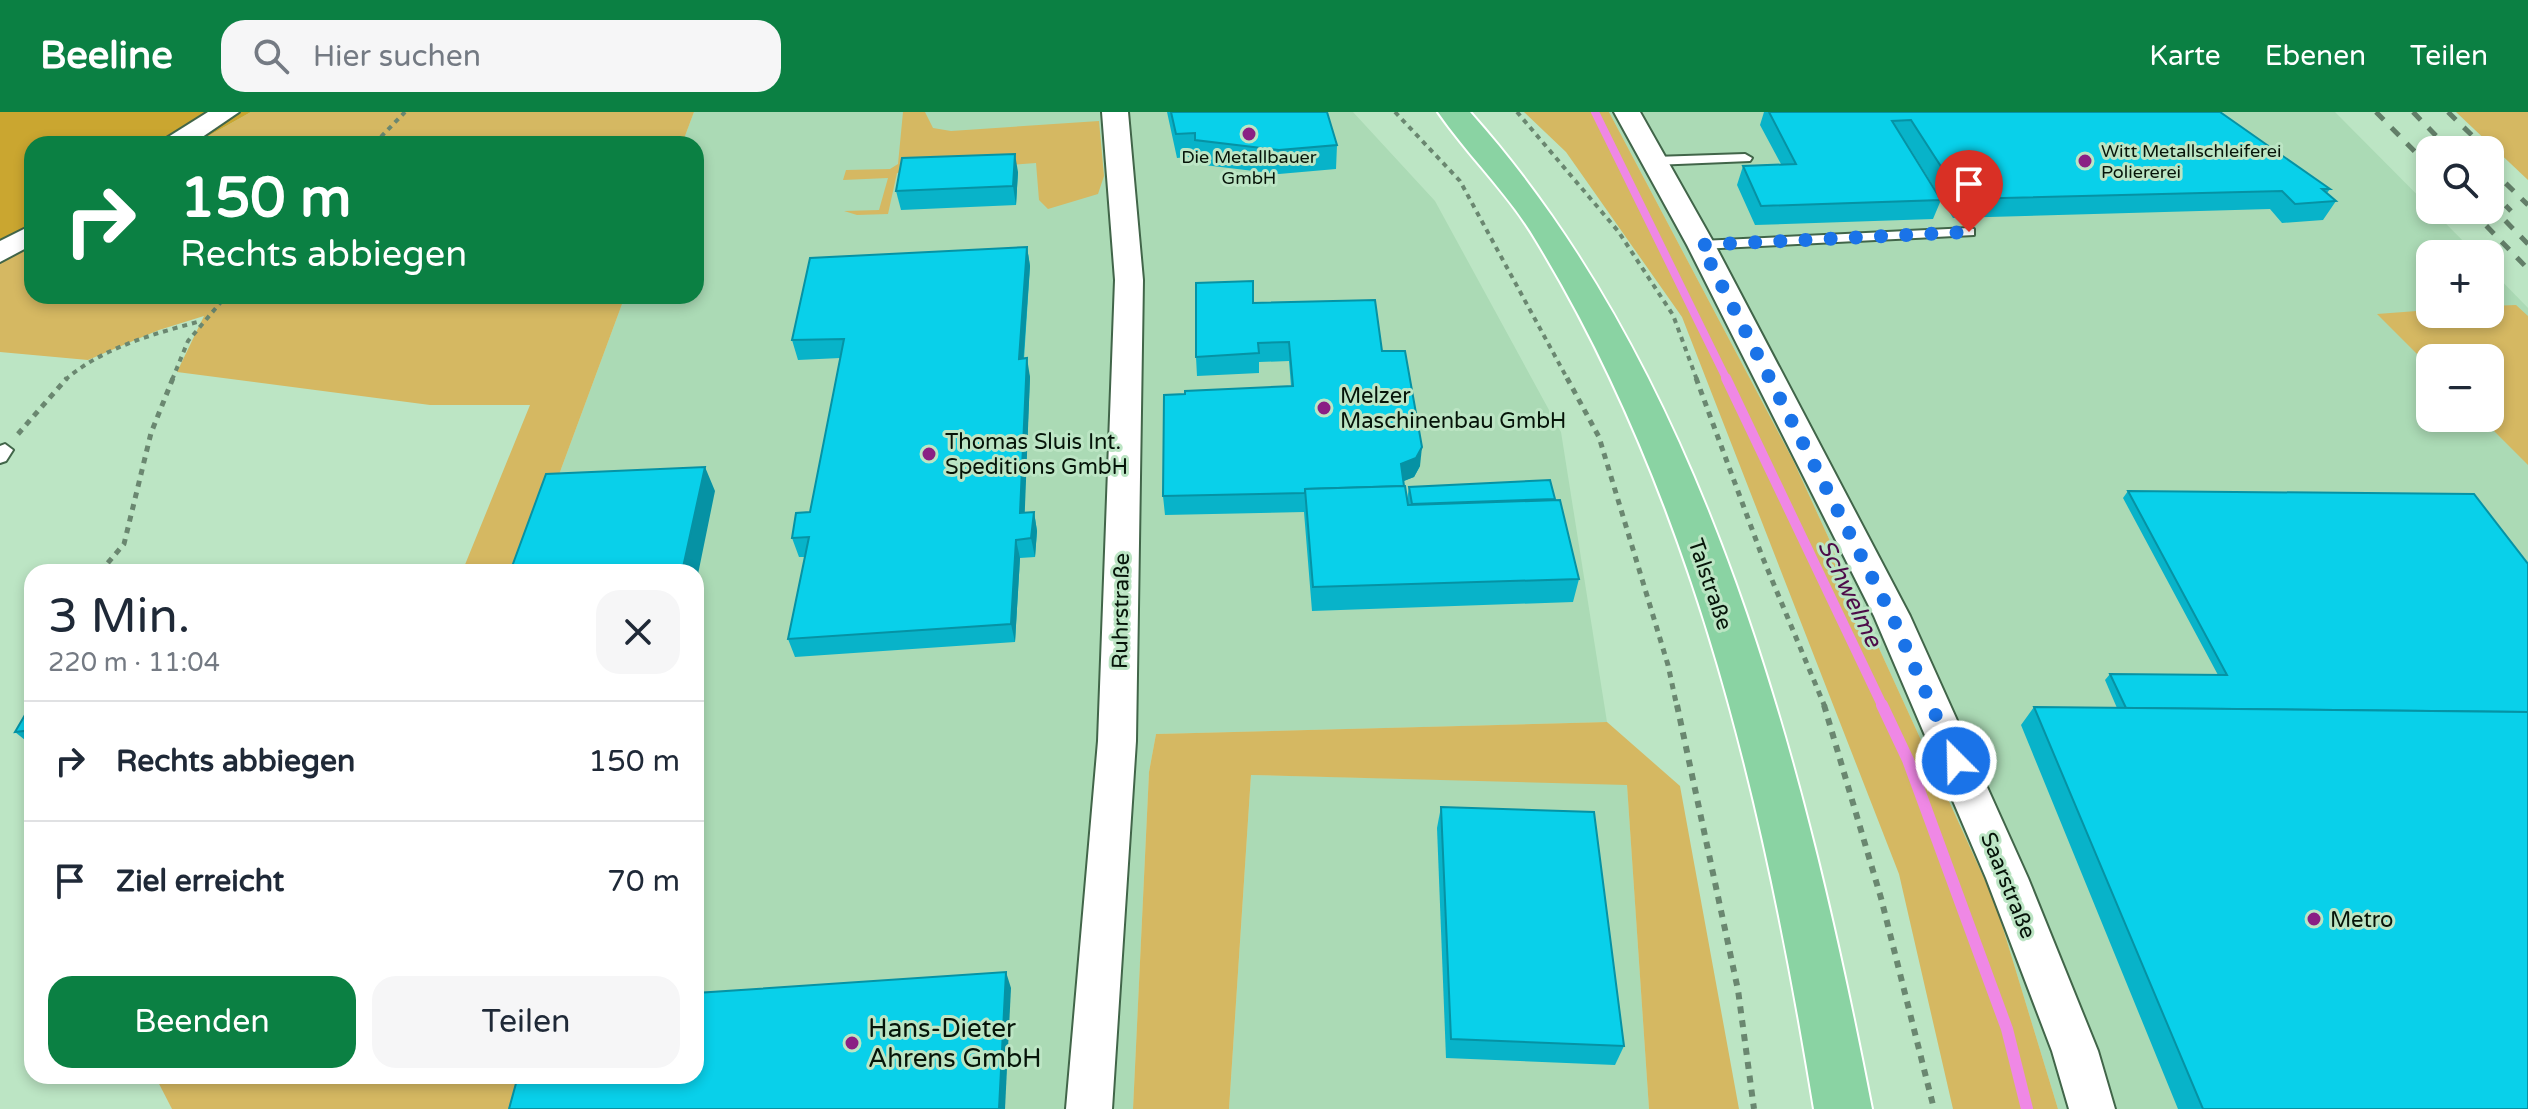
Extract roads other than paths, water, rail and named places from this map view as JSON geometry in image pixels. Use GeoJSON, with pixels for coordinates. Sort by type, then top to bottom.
{"type":"FeatureCollection","features":[{"type":"Feature","properties":{"kind":"main road","name":"Talstraße"},"geometry":{"type":"LineString","coordinates":[[1453,112],[1522,195],[1563,256],[1621,362],[1695,537],[1740,668],[1782,817],[1827,1009],[1843,1109]]}},
{"type":"Feature","properties":{"kind":"street"},"geometry":{"type":"LineString","coordinates":[[187,136],[226,112]]}},
{"type":"Feature","properties":{"kind":"street","name":"Ruhrstraße"},"geometry":{"type":"LineString","coordinates":[[1089,1109],[1117,741],[1129,280],[1115,112]]}},
{"type":"Feature","properties":{"kind":"street","name":"Saarstraße"},"geometry":{"type":"LineString","coordinates":[[1627,112],[1701,245],[1892,616],[2007,878],[2075,1051],[2092,1109]]}},
{"type":"Feature","properties":{"kind":"street"},"geometry":{"type":"LineString","coordinates":[[0,253],[24,238]]}},
{"type":"Feature","properties":{"kind":"lane"},"geometry":{"type":"LineString","coordinates":[[1654,161],[1745,158]]}},
{"type":"Feature","properties":{"kind":"lane"},"geometry":{"type":"LineString","coordinates":[[1701,245],[1969,232]]}},
{"type":"Feature","properties":{"kind":"waterway","name":"Schwelme"},"geometry":{"type":"LineString","coordinates":[[1595,112],[1727,380]]}},
{"type":"Feature","properties":{"kind":"waterway","name":"Schwelme"},"geometry":{"type":"LineString","coordinates":[[1726,378],[1883,707]]}},
{"type":"Feature","properties":{"kind":"waterway","name":"Schwelme"},"geometry":{"type":"LineString","coordinates":[[1882,705],[1908,760],[2007,1029],[2027,1109]]}},
{"type":"Feature","properties":{"kind":"railway"},"geometry":{"type":"LineString","coordinates":[[2376,112],[2416,153]]}},
{"type":"Feature","properties":{"kind":"railway"},"geometry":{"type":"LineString","coordinates":[[2413,112],[2436,136]]}},
{"type":"Feature","properties":{"kind":"railway"},"geometry":{"type":"LineString","coordinates":[[2448,112],[2473,136]]}},
{"type":"Feature","properties":{"kind":"railway"},"geometry":{"type":"LineString","coordinates":[[2504,182],[2528,205]]}},
{"type":"Feature","properties":{"kind":"railway"},"geometry":{"type":"LineString","coordinates":[[2504,204],[2511,211]]}},
{"type":"Feature","properties":{"kind":"railway"},"geometry":{"type":"LineString","coordinates":[[2504,219],[2528,244]]}},
{"type":"Feature","properties":{"kind":"railway"},"geometry":{"type":"LineString","coordinates":[[2485,224],[2528,269]]}},
{"type":"Feature","properties":{"kind":"place","name":"Die Metallbauer GmbH"},"geometry":{"type":"Point","coordinates":[1249,134]}},
{"type":"Feature","properties":{"kind":"place","name":"Witt Metallschleiferei Poliererei"},"geometry":{"type":"Point","coordinates":[2085,161]}},
{"type":"Feature","properties":{"kind":"place","name":"Melzer Maschinenbau GmbH"},"geometry":{"type":"Point","coordinates":[1324,408]}},
{"type":"Feature","properties":{"kind":"place","name":"Thomas Sluis Int. Speditions GmbH"},"geometry":{"type":"Point","coordinates":[929,454]}},
{"type":"Feature","properties":{"kind":"place","name":"Metro"},"geometry":{"type":"Point","coordinates":[2314,919]}},
{"type":"Feature","properties":{"kind":"place","name":"Hans-Dieter Ahrens GmbH"},"geometry":{"type":"Point","coordinates":[852,1043]}}]}
